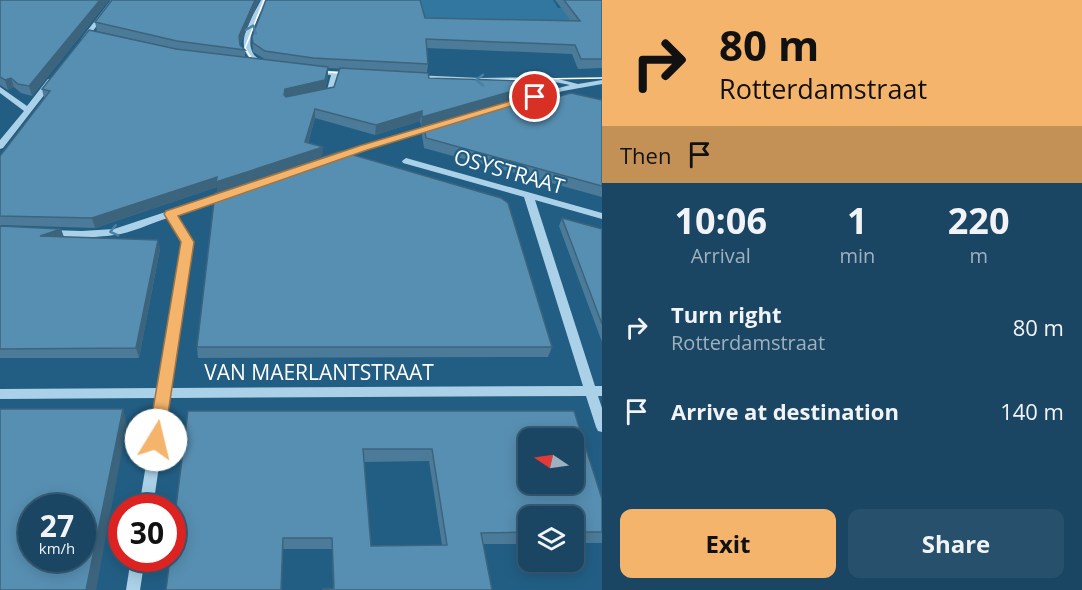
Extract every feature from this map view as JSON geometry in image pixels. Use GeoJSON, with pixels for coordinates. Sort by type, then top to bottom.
{"type":"FeatureCollection","features":[{"type":"Feature","properties":{"kind":"street"},"geometry":{"type":"LineString","coordinates":[[75,51],[114,0]]}},
{"type":"Feature","properties":{"kind":"street"},"geometry":{"type":"LineString","coordinates":[[264,0],[246,45],[250,61],[271,67]]}},
{"type":"Feature","properties":{"kind":"street"},"geometry":{"type":"LineString","coordinates":[[88,33],[100,36]]}},
{"type":"Feature","properties":{"kind":"street"},"geometry":{"type":"LineString","coordinates":[[304,71],[368,75]]}},
{"type":"Feature","properties":{"kind":"street"},"geometry":{"type":"LineString","coordinates":[[309,97],[330,92],[335,73]]}},
{"type":"Feature","properties":{"kind":"street"},"geometry":{"type":"LineString","coordinates":[[0,146],[54,77]]}},
{"type":"Feature","properties":{"kind":"street"},"geometry":{"type":"LineString","coordinates":[[411,77],[480,80],[550,79],[580,85]]}},
{"type":"Feature","properties":{"kind":"street"},"geometry":{"type":"LineString","coordinates":[[511,104],[580,85],[602,82]]}},
{"type":"Feature","properties":{"kind":"street"},"geometry":{"type":"LineString","coordinates":[[0,89],[4,96],[28,110]]}},
{"type":"Feature","properties":{"kind":"street"},"geometry":{"type":"LineString","coordinates":[[329,160],[442,124]]}},
{"type":"Feature","properties":{"kind":"street","name":"OSYSTRAAT"},"geometry":{"type":"LineString","coordinates":[[406,160],[602,216]]}},
{"type":"Feature","properties":{"kind":"street"},"geometry":{"type":"LineString","coordinates":[[35,232],[100,234],[115,232],[238,191]]}},
{"type":"Feature","properties":{"kind":"street"},"geometry":{"type":"LineString","coordinates":[[529,197],[596,391],[602,427]]}},
{"type":"Feature","properties":{"kind":"street"},"geometry":{"type":"LineString","coordinates":[[148,494],[188,242],[170,214]]}},
{"type":"Feature","properties":{"kind":"street","name":"VAN MAERLANTSTRAAT"},"geometry":{"type":"LineString","coordinates":[[0,394],[596,391]]}},
{"type":"Feature","properties":{"kind":"street"},"geometry":{"type":"LineString","coordinates":[[133,590],[136,572]]}},
{"type":"Feature","properties":{"kind":"shaded area"},"geometry":{"type":"Polygon","coordinates":[[[376,0],[553,0],[558,8],[583,7],[602,31],[379,25],[376,0]]]}},
{"type":"Feature","properties":{"kind":"building"},"geometry":{"type":"Polygon","coordinates":[[[0,0],[100,0],[29,86],[18,84],[11,78],[5,80],[0,77],[0,0]]]}},
{"type":"Feature","properties":{"kind":"building"},"geometry":{"type":"Polygon","coordinates":[[[112,0],[255,0],[239,36],[240,45],[245,50],[177,41],[95,22],[112,0]]]}},
{"type":"Feature","properties":{"kind":"building"},"geometry":{"type":"Polygon","coordinates":[[[266,0],[420,0],[425,18],[580,21],[564,0],[602,0],[602,59],[581,59],[575,45],[426,39],[428,64],[313,58],[265,51],[253,43],[252,37],[266,0]]]}},
{"type":"Feature","properties":{"kind":"building"},"geometry":{"type":"Polygon","coordinates":[[[89,30],[176,49],[328,67],[325,80],[285,89],[286,97],[334,87],[340,68],[428,73],[429,78],[522,81],[527,87],[422,117],[422,111],[376,125],[315,109],[305,142],[323,147],[216,182],[217,177],[92,218],[0,216],[0,156],[50,91],[42,89],[89,30]]]}},
{"type":"Feature","properties":{"kind":"building"},"geometry":{"type":"Polygon","coordinates":[[[534,93],[542,101],[571,93],[602,100],[602,186],[426,138],[424,126],[534,93]]]}},
{"type":"Feature","properties":{"kind":"building"},"geometry":{"type":"Polygon","coordinates":[[[340,151],[501,198],[508,203],[552,347],[197,347],[215,193],[340,151]]]}},
{"type":"Feature","properties":{"kind":"building"},"geometry":{"type":"Polygon","coordinates":[[[562,218],[602,229],[602,324],[562,218]]]}},
{"type":"Feature","properties":{"kind":"building"},"geometry":{"type":"Polygon","coordinates":[[[0,226],[61,229],[40,236],[158,240],[136,348],[0,349],[0,226]]]}},
{"type":"Feature","properties":{"kind":"building"},"geometry":{"type":"Polygon","coordinates":[[[0,409],[123,409],[96,541],[96,494],[18,494],[18,572],[90,572],[86,590],[0,590],[0,409]]]}},
{"type":"Feature","properties":{"kind":"building"},"geometry":{"type":"Polygon","coordinates":[[[188,411],[574,411],[579,428],[518,428],[518,494],[584,494],[584,442],[602,499],[602,532],[584,532],[584,506],[518,506],[518,532],[481,533],[492,590],[323,590],[334,588],[332,538],[283,538],[281,590],[166,590],[168,572],[186,572],[186,494],[178,494],[188,411]],[[363,449],[371,546],[447,545],[432,449],[363,449]]]}},
{"type":"Feature","properties":{"kind":"tram line"},"geometry":{"type":"LineString","coordinates":[[264,0],[245,48],[251,58],[267,66]]}},
{"type":"Feature","properties":{"kind":"tram line"},"geometry":{"type":"LineString","coordinates":[[311,71],[356,74]]}},
{"type":"Feature","properties":{"kind":"tram line"},"geometry":{"type":"LineString","coordinates":[[413,77],[482,80],[602,78]]}},
{"type":"Feature","properties":{"kind":"route"},"geometry":{"type":"LineString","coordinates":[[156,440],[188,242],[170,214],[363,148],[535,97]]}}]}
